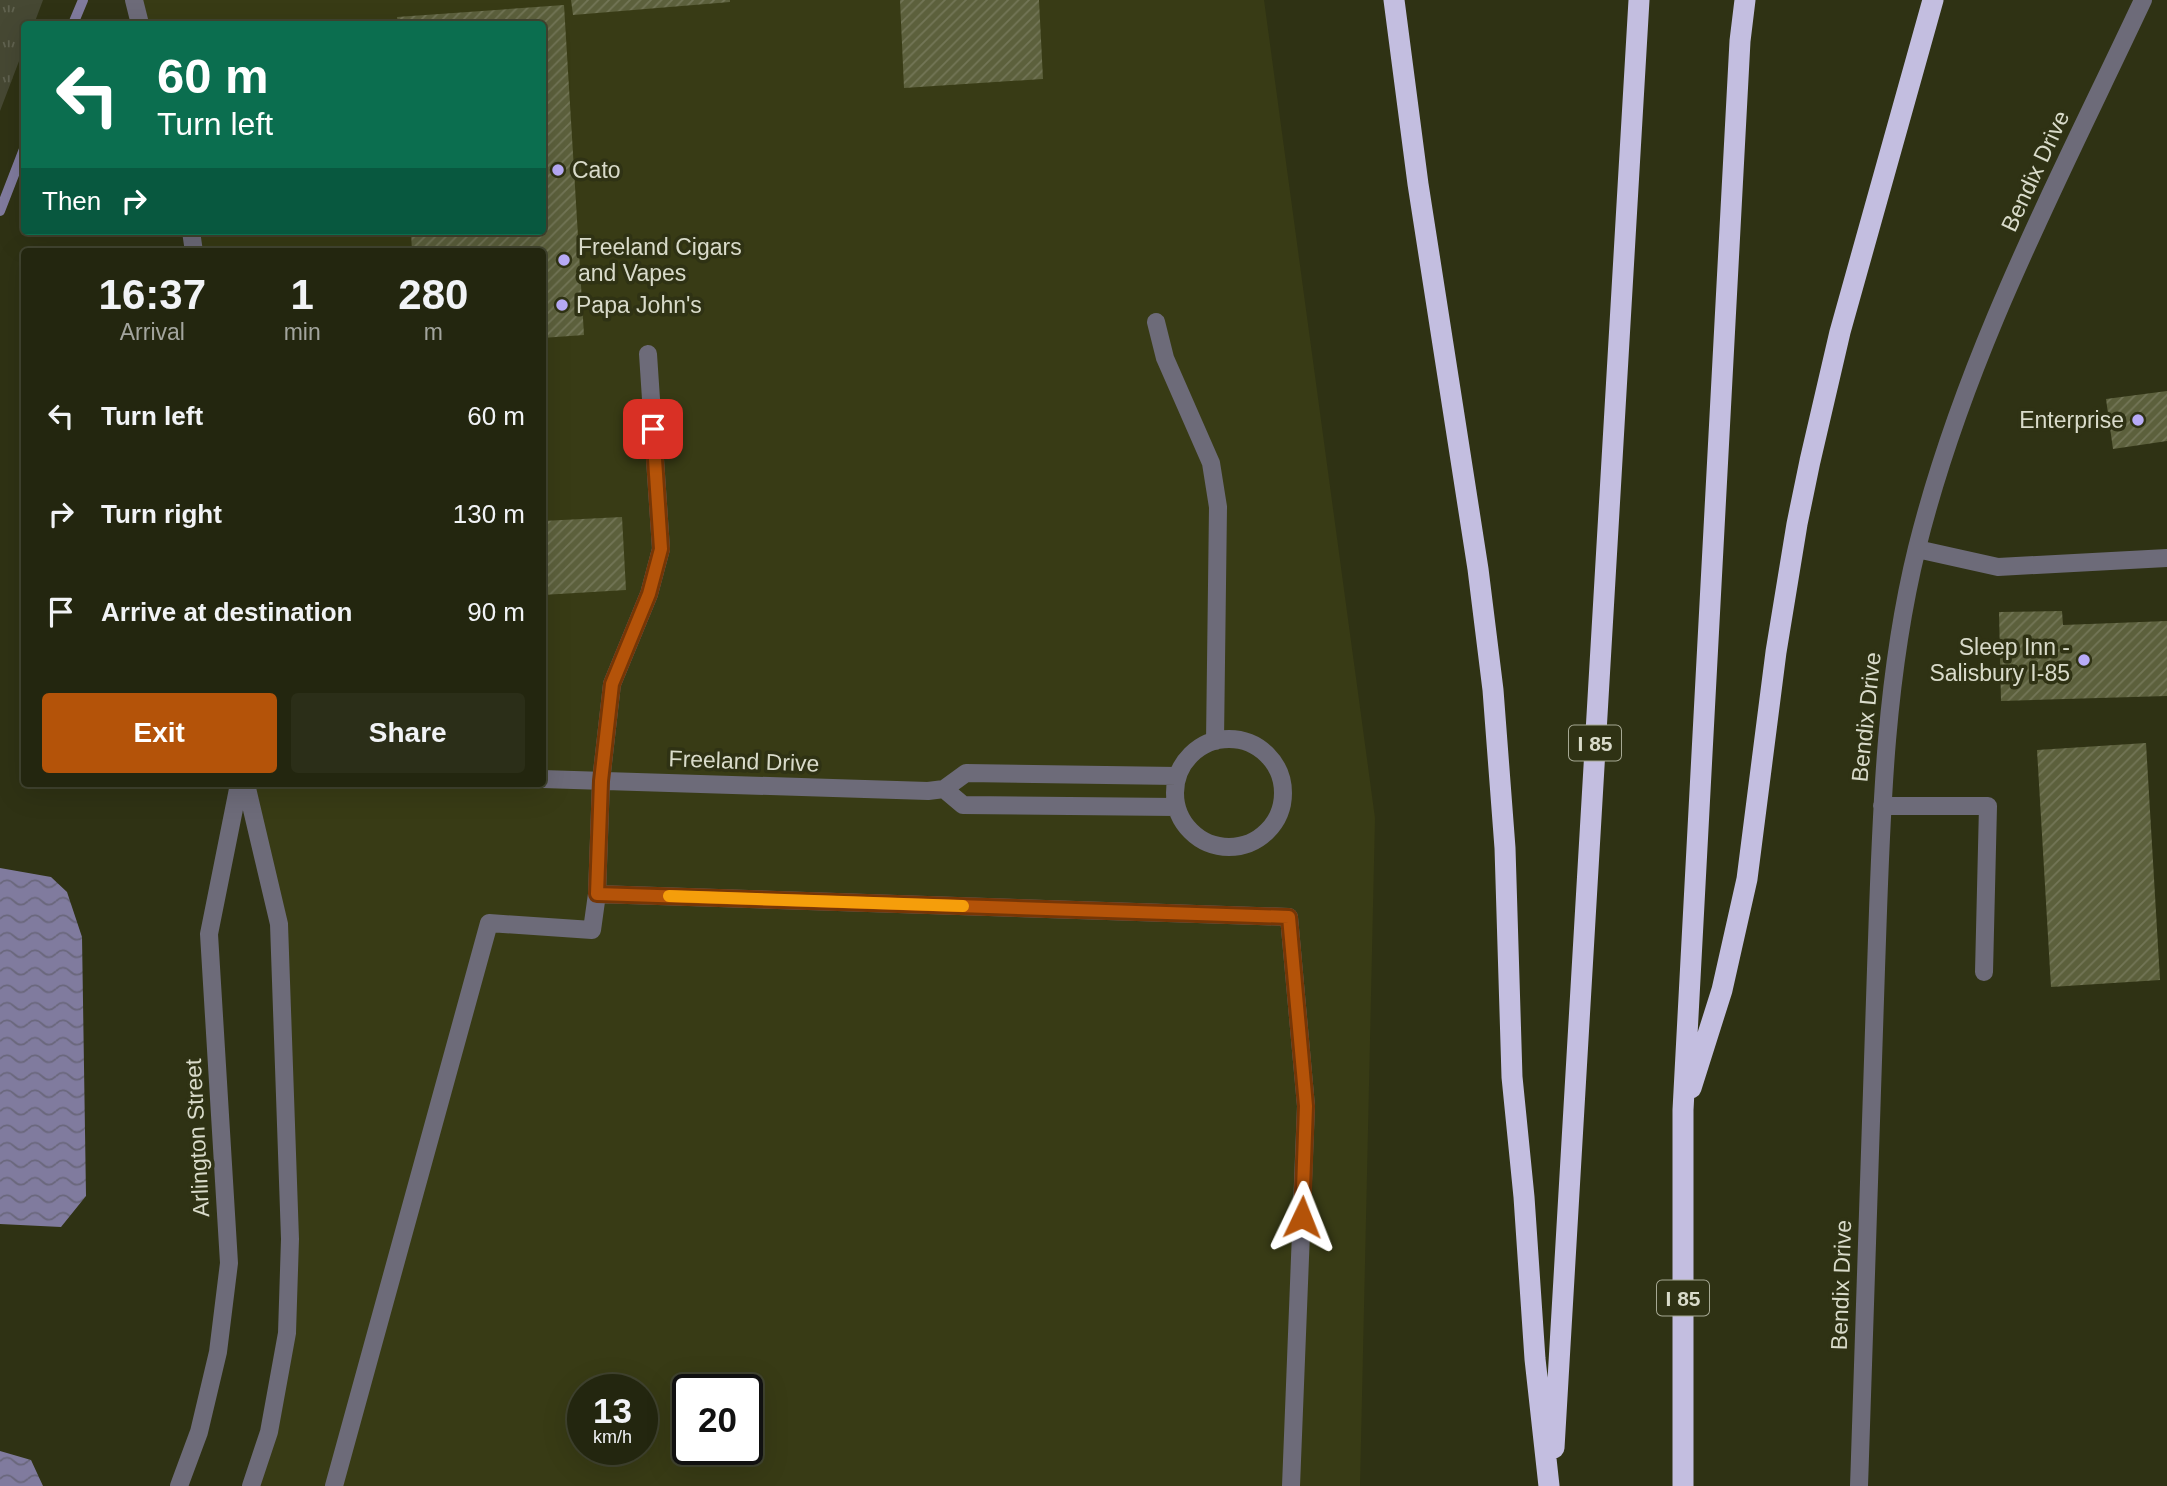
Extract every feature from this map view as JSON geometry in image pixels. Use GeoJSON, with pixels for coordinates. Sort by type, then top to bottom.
{"type":"FeatureCollection","features":[{"type":"Feature","properties":{"kind":"highway"},"geometry":{"type":"LineString","coordinates":[[1394,0],[1416,171],[1474,542],[1493,690],[1505,848],[1512,1077],[1524,1196],[1535,1359],[1550,1486]]}},
{"type":"Feature","properties":{"kind":"highway","name":"I 85"},"geometry":{"type":"LineString","coordinates":[[1550,1486],[1639,0]]}},
{"type":"Feature","properties":{"kind":"highway","name":"I 85"},"geometry":{"type":"LineString","coordinates":[[1683,1486],[1683,1110],[1745,0]]}},
{"type":"Feature","properties":{"kind":"highway"},"geometry":{"type":"LineString","coordinates":[[1683,1110],[1718,1004],[1747,878],[1786,589],[1824,399],[1874,206],[1933,0]]}},
{"type":"Feature","properties":{"kind":"street"},"geometry":{"type":"LineString","coordinates":[[134,0],[139,21]]}},
{"type":"Feature","properties":{"kind":"street","name":"Bendix Drive"},"geometry":{"type":"LineString","coordinates":[[1859,1486],[1882,806],[1894,674],[1904,611],[1917,549],[1956,417],[1982,346],[2143,0]]}},
{"type":"Feature","properties":{"kind":"street"},"geometry":{"type":"LineString","coordinates":[[1156,322],[1165,358],[1211,463],[1218,507],[1214,741]]}},
{"type":"Feature","properties":{"kind":"street"},"geometry":{"type":"LineString","coordinates":[[334,1486],[489,923],[592,930],[597,894],[601,781],[612,684],[649,594],[661,549],[648,354]]}},
{"type":"Feature","properties":{"kind":"street"},"geometry":{"type":"LineString","coordinates":[[1917,549],[1998,567],[2167,558]]}},
{"type":"Feature","properties":{"kind":"street"},"geometry":{"type":"LineString","coordinates":[[1233,739],[1251,743],[1266,753],[1277,768],[1283,785],[1283,804],[1276,821],[1264,835],[1248,845],[1230,848],[1212,845],[1196,837],[1183,824],[1176,807],[1177,776],[1186,760],[1199,748],[1214,741],[1233,739]]}},
{"type":"Feature","properties":{"kind":"street","name":"Freeland Drive"},"geometry":{"type":"LineString","coordinates":[[546,779],[928,791],[944,789],[966,773],[1177,776]]}},
{"type":"Feature","properties":{"kind":"street","name":"Arlington Street"},"geometry":{"type":"LineString","coordinates":[[179,1486],[199,1432],[218,1352],[229,1263],[209,934],[238,787]]}},
{"type":"Feature","properties":{"kind":"street"},"geometry":{"type":"LineString","coordinates":[[247,787],[279,924],[290,1239],[287,1334],[269,1432],[251,1486]]}},
{"type":"Feature","properties":{"kind":"street"},"geometry":{"type":"LineString","coordinates":[[944,789],[963,805],[1176,807]]}},
{"type":"Feature","properties":{"kind":"street"},"geometry":{"type":"LineString","coordinates":[[1882,806],[1988,806],[1984,972]]}},
{"type":"Feature","properties":{"kind":"street"},"geometry":{"type":"LineString","coordinates":[[597,894],[1289,917],[1306,1106],[1291,1486]]}},
{"type":"Feature","properties":{"kind":"shaded area"},"geometry":{"type":"Polygon","coordinates":[[[134,0],[1264,0],[1375,818],[1360,1486],[247,1486],[287,1333],[279,924],[247,787],[546,787],[546,248],[190,248],[188,235],[546,235],[546,21],[139,21],[134,0]]]}},
{"type":"Feature","properties":{"kind":"green space"},"geometry":{"type":"Polygon","coordinates":[[[0,0],[43,0],[35,21],[21,21],[21,56],[0,111],[0,0]]]}},
{"type":"Feature","properties":{"kind":"water"},"geometry":{"type":"Polygon","coordinates":[[[0,868],[51,877],[67,892],[82,937],[86,1196],[61,1227],[0,1224],[0,868]]]}},
{"type":"Feature","properties":{"kind":"water"},"geometry":{"type":"Polygon","coordinates":[[[0,1451],[31,1460],[43,1486],[0,1486],[0,1451]]]}},
{"type":"Feature","properties":{"kind":"building"},"geometry":{"type":"Polygon","coordinates":[[[571,0],[730,0],[730,2],[573,15],[571,0]]]}},
{"type":"Feature","properties":{"kind":"building"},"geometry":{"type":"Polygon","coordinates":[[[900,0],[1039,0],[1043,79],[904,88],[900,0]]]}},
{"type":"Feature","properties":{"kind":"building"},"geometry":{"type":"Polygon","coordinates":[[[564,5],[584,335],[546,338],[546,248],[412,248],[411,235],[546,235],[546,21],[398,21],[397,17],[564,5]]]}},
{"type":"Feature","properties":{"kind":"building","name":"Enterprise"},"geometry":{"type":"Polygon","coordinates":[[[2167,391],[2167,441],[2113,449],[2106,399],[2167,391]]]}},
{"type":"Feature","properties":{"kind":"building"},"geometry":{"type":"Polygon","coordinates":[[[622,517],[626,590],[546,595],[546,521],[622,517]]]}},
{"type":"Feature","properties":{"kind":"building","name":"Sleep Inn - Salisbury I-85"},"geometry":{"type":"Polygon","coordinates":[[[2062,611],[2063,625],[2167,621],[2167,696],[2001,701],[1999,612],[2062,611]]]}},
{"type":"Feature","properties":{"kind":"building"},"geometry":{"type":"Polygon","coordinates":[[[2146,743],[2160,980],[2051,987],[2037,750],[2146,743]]]}},
{"type":"Feature","properties":{"kind":"waterway"},"geometry":{"type":"LineString","coordinates":[[74,21],[83,0]]}},
{"type":"Feature","properties":{"kind":"waterway"},"geometry":{"type":"LineString","coordinates":[[0,211],[21,157]]}},
{"type":"Feature","properties":{"kind":"slow traffic"},"geometry":{"type":"LineString","coordinates":[[669,896],[963,906]]}},
{"type":"Feature","properties":{"kind":"place","name":"Cato"},"geometry":{"type":"Point","coordinates":[558,170]}},
{"type":"Feature","properties":{"kind":"place","name":"Freeland Cigars and Vapes"},"geometry":{"type":"Point","coordinates":[564,260]}},
{"type":"Feature","properties":{"kind":"place","name":"Papa John's"},"geometry":{"type":"Point","coordinates":[562,305]}},
{"type":"Feature","properties":{"kind":"place","name":"Enterprise"},"geometry":{"type":"Point","coordinates":[2138,420]}},
{"type":"Feature","properties":{"kind":"place","name":"Sleep Inn - Salisbury I-85"},"geometry":{"type":"Point","coordinates":[2084,660]}},
{"type":"Feature","properties":{"kind":"route"},"geometry":{"type":"LineString","coordinates":[[653,429],[661,549],[649,594],[612,684],[601,781],[597,894],[1289,917],[1306,1106],[1302,1217]]}}]}
